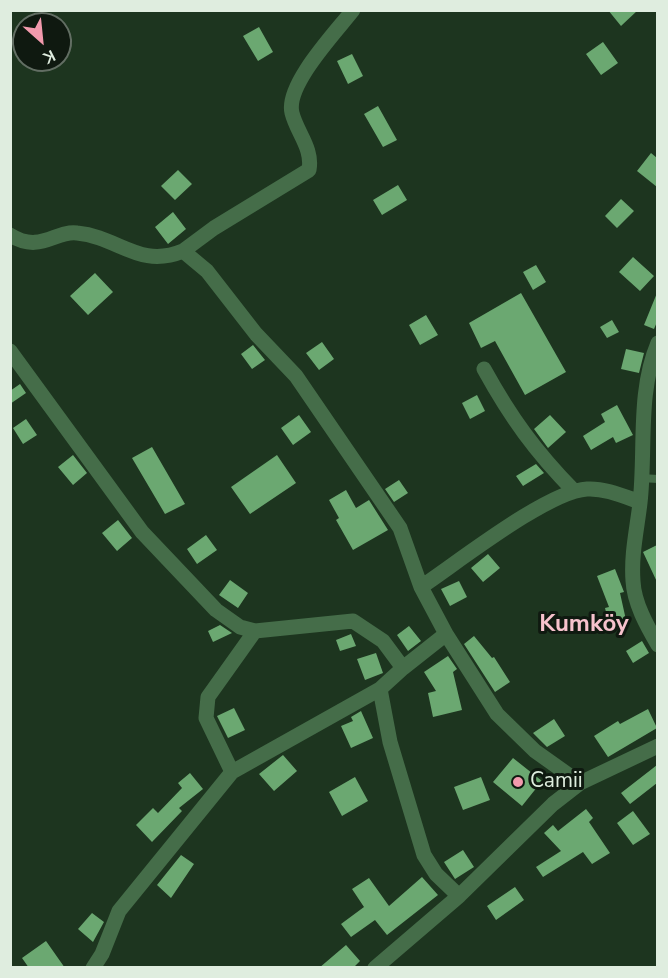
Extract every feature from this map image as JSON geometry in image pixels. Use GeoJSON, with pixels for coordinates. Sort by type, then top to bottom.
{"type":"FeatureCollection","features":[{"type":"Feature","properties":{"kind":"street"},"geometry":{"type":"LineString","coordinates":[[13,241],[48,242],[76,232],[99,238],[146,257],[166,258],[183,252],[214,228],[309,170],[311,158],[292,112],[291,98],[320,51],[353,10]]}},
{"type":"Feature","properties":{"kind":"street"},"geometry":{"type":"LineString","coordinates":[[183,252],[207,271],[256,334],[296,376],[400,528],[422,588],[446,634],[497,714],[512,732],[580,783]]}},
{"type":"Feature","properties":{"kind":"street"},"geometry":{"type":"LineString","coordinates":[[657,343],[646,381],[640,502],[633,550],[633,583],[647,626],[657,645]]}},
{"type":"Feature","properties":{"kind":"street"},"geometry":{"type":"LineString","coordinates":[[10,351],[142,532],[216,610],[240,627],[255,631],[353,621],[383,641],[403,668]]}},
{"type":"Feature","properties":{"kind":"street"},"geometry":{"type":"LineString","coordinates":[[484,369],[507,411],[537,453],[574,491]]}},
{"type":"Feature","properties":{"kind":"street"},"geometry":{"type":"LineString","coordinates":[[422,588],[560,495],[588,489],[611,492],[640,502]]}},
{"type":"Feature","properties":{"kind":"street"},"geometry":{"type":"LineString","coordinates":[[232,772],[207,718],[208,697],[255,631]]}},
{"type":"Feature","properties":{"kind":"street"},"geometry":{"type":"LineString","coordinates":[[93,968],[102,954],[119,911],[232,772],[380,689],[446,634]]}},
{"type":"Feature","properties":{"kind":"street"},"geometry":{"type":"LineString","coordinates":[[380,689],[390,742],[424,855],[436,874],[459,896]]}},
{"type":"Feature","properties":{"kind":"street"},"geometry":{"type":"LineString","coordinates":[[375,968],[459,896],[553,804],[580,783],[657,746]]}},
{"type":"Feature","properties":{"kind":"lane"},"geometry":{"type":"LineString","coordinates":[[641,478],[657,479]]}},
{"type":"Feature","properties":{"kind":"building"},"geometry":{"type":"Polygon","coordinates":[[[608,10],[638,10],[621,26],[608,10]]]}},
{"type":"Feature","properties":{"kind":"building"},"geometry":{"type":"Polygon","coordinates":[[[259,27],[273,52],[258,61],[243,36],[259,27]]]}},
{"type":"Feature","properties":{"kind":"building"},"geometry":{"type":"Polygon","coordinates":[[[603,42],[618,63],[601,75],[586,54],[603,42]]]}},
{"type":"Feature","properties":{"kind":"building"},"geometry":{"type":"Polygon","coordinates":[[[352,54],[363,76],[348,84],[337,61],[352,54]]]}},
{"type":"Feature","properties":{"kind":"building"},"geometry":{"type":"Polygon","coordinates":[[[378,106],[397,140],[383,147],[364,114],[378,106]]]}},
{"type":"Feature","properties":{"kind":"building"},"geometry":{"type":"Polygon","coordinates":[[[651,153],[657,158],[657,187],[637,171],[651,153]]]}},
{"type":"Feature","properties":{"kind":"building"},"geometry":{"type":"Polygon","coordinates":[[[178,170],[192,184],[175,200],[161,186],[178,170]]]}},
{"type":"Feature","properties":{"kind":"building"},"geometry":{"type":"Polygon","coordinates":[[[398,185],[407,200],[382,215],[373,200],[398,185]]]}},
{"type":"Feature","properties":{"kind":"building"},"geometry":{"type":"Polygon","coordinates":[[[621,199],[634,211],[617,228],[605,216],[621,199]]]}},
{"type":"Feature","properties":{"kind":"building"},"geometry":{"type":"Polygon","coordinates":[[[173,212],[186,229],[168,244],[155,227],[173,212]]]}},
{"type":"Feature","properties":{"kind":"building"},"geometry":{"type":"Polygon","coordinates":[[[633,257],[654,276],[640,291],[619,272],[633,257]]]}},
{"type":"Feature","properties":{"kind":"building"},"geometry":{"type":"Polygon","coordinates":[[[536,265],[546,282],[533,290],[523,272],[536,265]]]}},
{"type":"Feature","properties":{"kind":"building"},"geometry":{"type":"Polygon","coordinates":[[[95,273],[113,292],[88,315],[70,296],[95,273]]]}},
{"type":"Feature","properties":{"kind":"building"},"geometry":{"type":"Polygon","coordinates":[[[521,293],[566,372],[525,395],[495,341],[481,348],[469,323],[521,293]]]}},
{"type":"Feature","properties":{"kind":"building"},"geometry":{"type":"Polygon","coordinates":[[[657,293],[657,322],[654,329],[644,325],[657,293]]]}},
{"type":"Feature","properties":{"kind":"building"},"geometry":{"type":"Polygon","coordinates":[[[426,315],[438,335],[420,345],[409,325],[426,315]]]}},
{"type":"Feature","properties":{"kind":"building"},"geometry":{"type":"Polygon","coordinates":[[[612,320],[619,332],[607,338],[600,327],[612,320]]]}},
{"type":"Feature","properties":{"kind":"building"},"geometry":{"type":"Polygon","coordinates":[[[322,342],[334,359],[319,370],[306,353],[322,342]]]}},
{"type":"Feature","properties":{"kind":"building"},"geometry":{"type":"Polygon","coordinates":[[[253,345],[265,360],[252,369],[241,354],[253,345]]]}},
{"type":"Feature","properties":{"kind":"building"},"geometry":{"type":"Polygon","coordinates":[[[626,349],[644,353],[639,373],[621,369],[626,349]]]}},
{"type":"Feature","properties":{"kind":"building"},"geometry":{"type":"Polygon","coordinates":[[[20,384],[26,393],[10,404],[10,391],[20,384]]]}},
{"type":"Feature","properties":{"kind":"building"},"geometry":{"type":"Polygon","coordinates":[[[477,395],[485,411],[470,419],[462,403],[477,395]]]}},
{"type":"Feature","properties":{"kind":"building"},"geometry":{"type":"Polygon","coordinates":[[[617,405],[633,435],[616,443],[613,437],[591,450],[583,436],[605,422],[601,414],[617,405]]]}},
{"type":"Feature","properties":{"kind":"building"},"geometry":{"type":"Polygon","coordinates":[[[299,415],[311,432],[293,445],[281,428],[299,415]]]}},
{"type":"Feature","properties":{"kind":"building"},"geometry":{"type":"Polygon","coordinates":[[[550,415],[566,432],[548,448],[534,429],[550,415]]]}},
{"type":"Feature","properties":{"kind":"building"},"geometry":{"type":"Polygon","coordinates":[[[26,419],[37,435],[23,444],[13,428],[26,419]]]}},
{"type":"Feature","properties":{"kind":"building"},"geometry":{"type":"Polygon","coordinates":[[[152,447],[185,504],[165,514],[132,458],[152,447]]]}},
{"type":"Feature","properties":{"kind":"building"},"geometry":{"type":"Polygon","coordinates":[[[73,455],[87,473],[73,485],[58,467],[73,455]]]}},
{"type":"Feature","properties":{"kind":"building"},"geometry":{"type":"Polygon","coordinates":[[[277,455],[296,483],[250,514],[231,487],[277,455]]]}},
{"type":"Feature","properties":{"kind":"building"},"geometry":{"type":"Polygon","coordinates":[[[536,464],[544,473],[523,486],[516,476],[536,464]]]}},
{"type":"Feature","properties":{"kind":"building"},"geometry":{"type":"Polygon","coordinates":[[[399,480],[408,493],[394,502],[385,489],[399,480]]]}},
{"type":"Feature","properties":{"kind":"building"},"geometry":{"type":"Polygon","coordinates":[[[346,490],[356,508],[369,500],[388,530],[353,550],[336,520],[339,518],[329,500],[346,490]]]}},
{"type":"Feature","properties":{"kind":"building"},"geometry":{"type":"Polygon","coordinates":[[[118,520],[132,538],[117,551],[102,533],[118,520]]]}},
{"type":"Feature","properties":{"kind":"building"},"geometry":{"type":"Polygon","coordinates":[[[206,535],[217,550],[197,564],[187,549],[206,535]]]}},
{"type":"Feature","properties":{"kind":"building"},"geometry":{"type":"Polygon","coordinates":[[[657,545],[657,582],[643,552],[657,545]]]}},
{"type":"Feature","properties":{"kind":"building"},"geometry":{"type":"Polygon","coordinates":[[[488,554],[500,568],[483,582],[471,568],[488,554]]]}},
{"type":"Feature","properties":{"kind":"building"},"geometry":{"type":"Polygon","coordinates":[[[615,569],[624,592],[620,593],[626,620],[609,624],[605,608],[609,607],[597,576],[615,569]]]}},
{"type":"Feature","properties":{"kind":"building"},"geometry":{"type":"Polygon","coordinates":[[[230,580],[248,593],[238,608],[219,595],[230,580]]]}},
{"type":"Feature","properties":{"kind":"building"},"geometry":{"type":"Polygon","coordinates":[[[459,581],[467,597],[450,606],[441,589],[459,581]]]}},
{"type":"Feature","properties":{"kind":"building"},"geometry":{"type":"Polygon","coordinates":[[[220,625],[232,633],[213,642],[208,631],[220,625]]]}},
{"type":"Feature","properties":{"kind":"building"},"geometry":{"type":"Polygon","coordinates":[[[409,626],[421,641],[408,651],[397,635],[409,626]]]}},
{"type":"Feature","properties":{"kind":"building"},"geometry":{"type":"Polygon","coordinates":[[[351,634],[356,646],[340,651],[336,640],[351,634]]]}},
{"type":"Feature","properties":{"kind":"building"},"geometry":{"type":"Polygon","coordinates":[[[474,636],[492,658],[494,657],[510,682],[495,692],[464,644],[474,636]]]}},
{"type":"Feature","properties":{"kind":"building"},"geometry":{"type":"Polygon","coordinates":[[[642,641],[649,653],[633,663],[626,651],[642,641]]]}},
{"type":"Feature","properties":{"kind":"building"},"geometry":{"type":"Polygon","coordinates":[[[376,653],[383,673],[365,680],[357,659],[376,653]]]}},
{"type":"Feature","properties":{"kind":"building"},"geometry":{"type":"Polygon","coordinates":[[[448,656],[457,669],[453,672],[462,710],[433,717],[428,693],[436,691],[424,672],[448,656]]]}},
{"type":"Feature","properties":{"kind":"building"},"geometry":{"type":"Polygon","coordinates":[[[234,708],[245,730],[228,738],[217,716],[234,708]]]}},
{"type":"Feature","properties":{"kind":"building"},"geometry":{"type":"Polygon","coordinates":[[[648,709],[657,728],[608,757],[594,736],[618,721],[620,724],[648,709]]]}},
{"type":"Feature","properties":{"kind":"building"},"geometry":{"type":"Polygon","coordinates":[[[361,711],[373,738],[351,748],[341,726],[353,721],[351,717],[361,711]]]}},
{"type":"Feature","properties":{"kind":"building"},"geometry":{"type":"Polygon","coordinates":[[[554,719],[565,736],[547,747],[533,733],[554,719]]]}},
{"type":"Feature","properties":{"kind":"building"},"geometry":{"type":"Polygon","coordinates":[[[283,755],[297,771],[274,791],[259,774],[283,755]]]}},
{"type":"Feature","properties":{"kind":"building","name":"Camii"},"geometry":{"type":"Polygon","coordinates":[[[513,758],[542,781],[522,806],[493,782],[513,758]]]}},
{"type":"Feature","properties":{"kind":"building"},"geometry":{"type":"Polygon","coordinates":[[[657,765],[657,783],[630,804],[621,793],[657,765]]]}},
{"type":"Feature","properties":{"kind":"building"},"geometry":{"type":"Polygon","coordinates":[[[190,773],[203,789],[179,808],[182,811],[152,842],[136,825],[153,808],[158,813],[182,788],[178,783],[190,773]]]}},
{"type":"Feature","properties":{"kind":"building"},"geometry":{"type":"Polygon","coordinates":[[[355,777],[368,801],[342,816],[329,792],[355,777]]]}},
{"type":"Feature","properties":{"kind":"building"},"geometry":{"type":"Polygon","coordinates":[[[481,777],[490,800],[463,810],[454,787],[481,777]]]}},
{"type":"Feature","properties":{"kind":"building"},"geometry":{"type":"Polygon","coordinates":[[[586,809],[593,818],[589,822],[610,853],[592,864],[583,852],[543,877],[536,867],[561,851],[544,833],[553,825],[558,831],[586,809]]]}},
{"type":"Feature","properties":{"kind":"building"},"geometry":{"type":"Polygon","coordinates":[[[633,811],[650,834],[633,845],[617,823],[633,811]]]}},
{"type":"Feature","properties":{"kind":"building"},"geometry":{"type":"Polygon","coordinates":[[[463,850],[474,867],[455,879],[444,862],[463,850]]]}},
{"type":"Feature","properties":{"kind":"building"},"geometry":{"type":"Polygon","coordinates":[[[181,855],[194,864],[171,898],[157,885],[181,855]]]}},
{"type":"Feature","properties":{"kind":"building"},"geometry":{"type":"Polygon","coordinates":[[[422,877],[438,895],[387,935],[375,920],[351,937],[341,924],[364,907],[352,889],[369,878],[389,906],[422,877]]]}},
{"type":"Feature","properties":{"kind":"building"},"geometry":{"type":"Polygon","coordinates":[[[515,887],[524,900],[496,920],[487,906],[515,887]]]}},
{"type":"Feature","properties":{"kind":"building"},"geometry":{"type":"Polygon","coordinates":[[[92,913],[104,922],[93,942],[78,929],[92,913]]]}},
{"type":"Feature","properties":{"kind":"building"},"geometry":{"type":"Polygon","coordinates":[[[46,941],[65,968],[29,968],[22,958],[46,941]]]}},
{"type":"Feature","properties":{"kind":"building"},"geometry":{"type":"Polygon","coordinates":[[[346,945],[360,961],[353,968],[319,968],[346,945]]]}},
{"type":"Feature","properties":{"kind":"place","name":"Camii"},"geometry":{"type":"Point","coordinates":[518,782]}},
{"type":"Feature","properties":{"kind":"district","name":"Kumköy"},"geometry":{"type":"Point","coordinates":[584,625]}}]}
